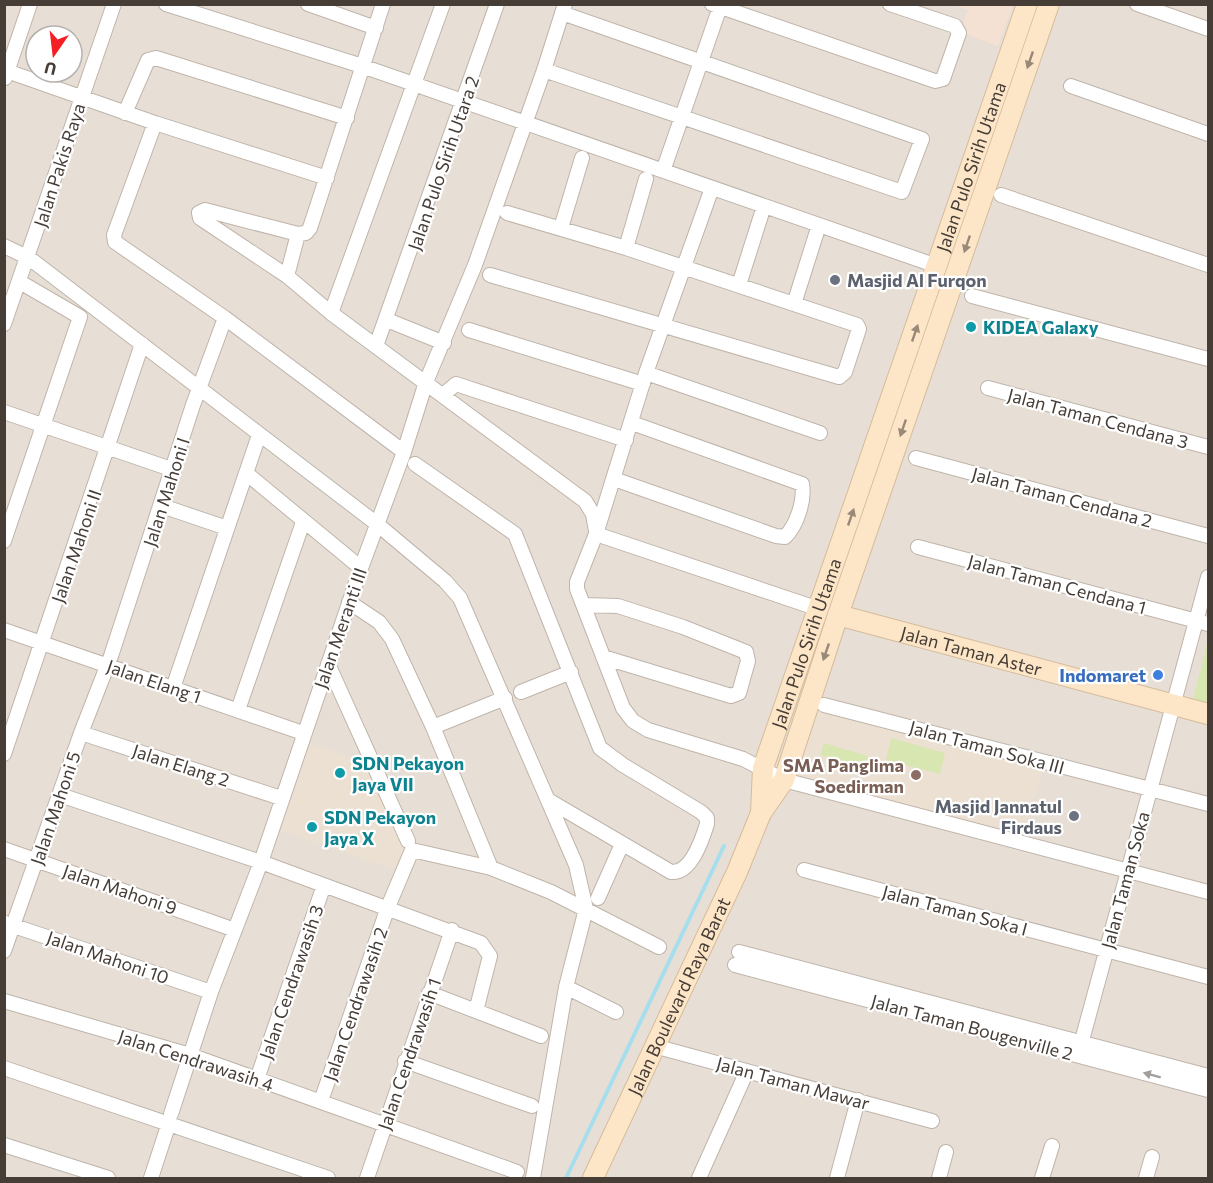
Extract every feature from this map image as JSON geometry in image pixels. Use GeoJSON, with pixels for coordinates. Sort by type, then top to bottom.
{"type":"FeatureCollection","features":[{"type":"Feature","properties":{"kind":"main road","name":"Jalan Pulo Sirih Utama"},"geometry":{"type":"LineString","coordinates":[[761,813],[763,768],[1027,4]]}},
{"type":"Feature","properties":{"kind":"main road","name":"Jalan Pulo Sirih Utama"},"geometry":{"type":"LineString","coordinates":[[761,813],[784,780],[838,615],[1049,4]]}},
{"type":"Feature","properties":{"kind":"main road"},"geometry":{"type":"LineString","coordinates":[[837,556],[857,562]]}},
{"type":"Feature","properties":{"kind":"main road","name":"Jalan Taman Aster"},"geometry":{"type":"LineString","coordinates":[[838,615],[1209,714]]}},
{"type":"Feature","properties":{"kind":"main road","name":"Jalan Boulevard Raya Barat"},"geometry":{"type":"LineString","coordinates":[[592,1179],[737,873],[761,813]]}},
{"type":"Feature","properties":{"kind":"street"},"geometry":{"type":"LineString","coordinates":[[30,4],[6,74],[327,178]]}},
{"type":"Feature","properties":{"kind":"street","name":"Jalan Pakis Raya"},"geometry":{"type":"LineString","coordinates":[[4,324],[29,258],[80,98],[114,4]]}},
{"type":"Feature","properties":{"kind":"street"},"geometry":{"type":"LineString","coordinates":[[166,4],[363,67],[938,266]]}},
{"type":"Feature","properties":{"kind":"street"},"geometry":{"type":"LineString","coordinates":[[308,4],[376,28]]}},
{"type":"Feature","properties":{"kind":"street"},"geometry":{"type":"LineString","coordinates":[[383,4],[327,178],[310,228],[306,233],[298,234],[205,210],[199,212],[200,218],[287,276],[330,312],[585,501],[593,514],[596,534]]}},
{"type":"Feature","properties":{"kind":"street"},"geometry":{"type":"LineString","coordinates":[[330,312],[415,86],[443,4]]}},
{"type":"Feature","properties":{"kind":"street","name":"Jalan Pulo Sirih Utara 2"},"geometry":{"type":"LineString","coordinates":[[376,346],[464,103],[497,4]]}},
{"type":"Feature","properties":{"kind":"street"},"geometry":{"type":"LineString","coordinates":[[663,171],[702,60],[718,6],[935,81],[943,80],[959,33],[955,26],[890,4]]}},
{"type":"Feature","properties":{"kind":"street"},"geometry":{"type":"LineString","coordinates":[[1137,4],[1209,28]]}},
{"type":"Feature","properties":{"kind":"street"},"geometry":{"type":"LineString","coordinates":[[544,70],[902,192],[922,139],[563,9]]}},
{"type":"Feature","properties":{"kind":"street","name":"Jalan Meranti III"},"geometry":{"type":"LineString","coordinates":[[151,1179],[211,992],[261,862],[303,733],[404,452],[426,382],[444,343],[525,123],[563,9]]}},
{"type":"Feature","properties":{"kind":"street"},"geometry":{"type":"LineString","coordinates":[[125,113],[148,60],[156,58],[347,118]]}},
{"type":"Feature","properties":{"kind":"street"},"geometry":{"type":"LineString","coordinates":[[1071,86],[1209,134]]}},
{"type":"Feature","properties":{"kind":"street"},"geometry":{"type":"LineString","coordinates":[[155,123],[114,240],[225,318],[404,452]]}},
{"type":"Feature","properties":{"kind":"street"},"geometry":{"type":"LineString","coordinates":[[561,228],[582,158]]}},
{"type":"Feature","properties":{"kind":"street"},"geometry":{"type":"LineString","coordinates":[[626,248],[646,179]]}},
{"type":"Feature","properties":{"kind":"street"},"geometry":{"type":"LineString","coordinates":[[712,188],[645,378],[596,534],[577,582],[623,708],[633,721],[648,730],[686,740],[763,768],[784,780],[1209,892]]}},
{"type":"Feature","properties":{"kind":"street"},"geometry":{"type":"LineString","coordinates":[[1001,195],[1209,265]]}},
{"type":"Feature","properties":{"kind":"street"},"geometry":{"type":"LineString","coordinates":[[739,285],[764,206]]}},
{"type":"Feature","properties":{"kind":"street"},"geometry":{"type":"LineString","coordinates":[[490,275],[839,377],[845,372],[860,330],[857,325],[739,285],[626,248],[507,213]]}},
{"type":"Feature","properties":{"kind":"street"},"geometry":{"type":"LineString","coordinates":[[794,304],[819,225]]}},
{"type":"Feature","properties":{"kind":"street"},"geometry":{"type":"LineString","coordinates":[[287,276],[298,234]]}},
{"type":"Feature","properties":{"kind":"street"},"geometry":{"type":"LineString","coordinates":[[4,246],[29,258],[142,344],[377,524],[446,581],[456,592],[505,698],[582,881],[586,909],[566,987],[533,1179]]}},
{"type":"Feature","properties":{"kind":"street"},"geometry":{"type":"LineString","coordinates":[[4,541],[80,317],[20,282]]}},
{"type":"Feature","properties":{"kind":"street"},"geometry":{"type":"LineString","coordinates":[[972,296],[1209,359]]}},
{"type":"Feature","properties":{"kind":"street","name":"Jalan Mahoni I"},"geometry":{"type":"LineString","coordinates":[[107,666],[225,318]]}},
{"type":"Feature","properties":{"kind":"street"},"geometry":{"type":"LineString","coordinates":[[387,320],[444,343]]}},
{"type":"Feature","properties":{"kind":"street"},"geometry":{"type":"LineString","coordinates":[[469,330],[645,378],[820,433]]}},
{"type":"Feature","properties":{"kind":"street","name":"Jalan Mahoni II"},"geometry":{"type":"LineString","coordinates":[[4,754],[109,448],[142,344]]}},
{"type":"Feature","properties":{"kind":"street"},"geometry":{"type":"LineString","coordinates":[[443,395],[456,384],[626,440]]}},
{"type":"Feature","properties":{"kind":"street","name":"Jalan Taman Cendana 3"},"geometry":{"type":"LineString","coordinates":[[988,388],[1209,447]]}},
{"type":"Feature","properties":{"kind":"street"},"geometry":{"type":"LineString","coordinates":[[4,412],[174,470]]}},
{"type":"Feature","properties":{"kind":"street"},"geometry":{"type":"LineString","coordinates":[[614,479],[776,536],[785,537],[793,529],[803,493],[802,484],[632,423]]}},
{"type":"Feature","properties":{"kind":"street"},"geometry":{"type":"LineString","coordinates":[[173,688],[259,435]]}},
{"type":"Feature","properties":{"kind":"street","name":"Jalan Taman Cendana 2"},"geometry":{"type":"LineString","coordinates":[[916,458],[1209,536]]}},
{"type":"Feature","properties":{"kind":"street"},"geometry":{"type":"LineString","coordinates":[[415,464],[515,534],[600,748],[622,765],[701,812],[707,818],[706,828],[687,867],[681,872],[666,870],[548,800]]}},
{"type":"Feature","properties":{"kind":"street"},"geometry":{"type":"LineString","coordinates":[[246,473],[361,568]]}},
{"type":"Feature","properties":{"kind":"street"},"geometry":{"type":"LineString","coordinates":[[162,506],[227,528]]}},
{"type":"Feature","properties":{"kind":"street"},"geometry":{"type":"LineString","coordinates":[[238,710],[303,522]]}},
{"type":"Feature","properties":{"kind":"street"},"geometry":{"type":"LineString","coordinates":[[596,534],[819,609]]}},
{"type":"Feature","properties":{"kind":"street","name":"Jalan Taman Cendana 1"},"geometry":{"type":"LineString","coordinates":[[918,547],[1202,622]]}},
{"type":"Feature","properties":{"kind":"street","name":"Jalan Taman Soka"},"geometry":{"type":"LineString","coordinates":[[1079,1049],[1172,704],[1202,622],[1209,577]]}},
{"type":"Feature","properties":{"kind":"street"},"geometry":{"type":"LineString","coordinates":[[350,602],[371,615],[388,632],[433,727],[491,868],[586,909],[659,947]]}},
{"type":"Feature","properties":{"kind":"street"},"geometry":{"type":"LineString","coordinates":[[584,605],[611,604],[683,627],[746,652],[748,661],[739,693],[731,696],[603,657]]}},
{"type":"Feature","properties":{"kind":"street","name":"Jalan Elang 1"},"geometry":{"type":"LineString","coordinates":[[4,630],[303,733]]}},
{"type":"Feature","properties":{"kind":"street"},"geometry":{"type":"LineString","coordinates":[[328,664],[408,841]]}},
{"type":"Feature","properties":{"kind":"street","name":"Jalan Mahoni 5"},"geometry":{"type":"LineString","coordinates":[[4,951],[9,924],[38,861],[81,733],[107,666]]}},
{"type":"Feature","properties":{"kind":"street"},"geometry":{"type":"LineString","coordinates":[[521,692],[571,672]]}},
{"type":"Feature","properties":{"kind":"street"},"geometry":{"type":"LineString","coordinates":[[433,727],[505,698]]}},
{"type":"Feature","properties":{"kind":"street","name":"Jalan Taman Soka III"},"geometry":{"type":"LineString","coordinates":[[824,705],[1209,804]]}},
{"type":"Feature","properties":{"kind":"street","name":"Jalan Elang 2"},"geometry":{"type":"LineString","coordinates":[[81,733],[281,798]]}},
{"type":"Feature","properties":{"kind":"street"},"geometry":{"type":"LineString","coordinates":[[60,795],[261,862],[452,930],[481,943],[490,954],[476,1011]]}},
{"type":"Feature","properties":{"kind":"street"},"geometry":{"type":"LineString","coordinates":[[598,898],[622,844]]}},
{"type":"Feature","properties":{"kind":"street","name":"Jalan Mahoni 9"},"geometry":{"type":"LineString","coordinates":[[4,849],[235,930]]}},
{"type":"Feature","properties":{"kind":"street","name":"Jalan Cendrawasih 2"},"geometry":{"type":"LineString","coordinates":[[321,1101],[388,907],[412,850],[491,868]]}},
{"type":"Feature","properties":{"kind":"street","name":"Jalan Taman Soka I"},"geometry":{"type":"LineString","coordinates":[[804,870],[1209,977]]}},
{"type":"Feature","properties":{"kind":"street","name":"Jalan Cendrawasih 3"},"geometry":{"type":"LineString","coordinates":[[257,1079],[324,885]]}},
{"type":"Feature","properties":{"kind":"street","name":"Jalan Mahoni 10"},"geometry":{"type":"LineString","coordinates":[[9,924],[211,992]]}},
{"type":"Feature","properties":{"kind":"street","name":"Jalan Cendrawasih 1"},"geometry":{"type":"LineString","coordinates":[[367,1179],[405,1061],[452,930]]}},
{"type":"Feature","properties":{"kind":"street","name":"Jalan Taman Bougenville 2"},"geometry":{"type":"LineString","coordinates":[[737,958],[1079,1049],[1209,1090]]}},
{"type":"Feature","properties":{"kind":"street"},"geometry":{"type":"LineString","coordinates":[[566,987],[616,1012]]}},
{"type":"Feature","properties":{"kind":"street"},"geometry":{"type":"LineString","coordinates":[[429,993],[541,1036]]}},
{"type":"Feature","properties":{"kind":"street","name":"Jalan Cendrawasih 4"},"geometry":{"type":"LineString","coordinates":[[4,1001],[189,1055],[517,1172]]}},
{"type":"Feature","properties":{"kind":"street","name":"Jalan Taman Mawar"},"geometry":{"type":"LineString","coordinates":[[654,1046],[932,1121]]}},
{"type":"Feature","properties":{"kind":"street","name":"Jalan Taman Bougenville 2"},"geometry":{"type":"LineString","coordinates":[[1079,1049],[1209,1077]]}},
{"type":"Feature","properties":{"kind":"street"},"geometry":{"type":"LineString","coordinates":[[405,1061],[532,1106]]}},
{"type":"Feature","properties":{"kind":"street"},"geometry":{"type":"LineString","coordinates":[[4,1068],[170,1119],[328,1179]]}},
{"type":"Feature","properties":{"kind":"street"},"geometry":{"type":"LineString","coordinates":[[699,1179],[747,1071]]}},
{"type":"Feature","properties":{"kind":"street"},"geometry":{"type":"LineString","coordinates":[[837,1179],[858,1100]]}},
{"type":"Feature","properties":{"kind":"street"},"geometry":{"type":"LineString","coordinates":[[4,1161],[7,1146],[73,1173],[108,1179]]}},
{"type":"Feature","properties":{"kind":"street"},"geometry":{"type":"LineString","coordinates":[[1042,1179],[1052,1146]]}},
{"type":"Feature","properties":{"kind":"street"},"geometry":{"type":"LineString","coordinates":[[939,1179],[946,1152]]}},
{"type":"Feature","properties":{"kind":"street"},"geometry":{"type":"LineString","coordinates":[[1146,1179],[1152,1157]]}},
{"type":"Feature","properties":{"kind":"shaded area"},"geometry":{"type":"Polygon","coordinates":[[[5,5],[1208,5],[1208,1178],[5,1178],[5,5]]]}},
{"type":"Feature","properties":{"kind":"shaded area"},"geometry":{"type":"Polygon","coordinates":[[[953,5],[1013,5],[998,46],[960,32],[968,10],[953,5]]]}},
{"type":"Feature","properties":{"kind":"shaded area","name":"SMA Panglima Soedirman"},"geometry":{"type":"Polygon","coordinates":[[[813,708],[1042,769],[1022,841],[789,781],[813,708]]]}},
{"type":"Feature","properties":{"kind":"shaded area"},"geometry":{"type":"Polygon","coordinates":[[[305,742],[364,761],[404,849],[398,871],[276,829],[305,742]]]}},
{"type":"Feature","properties":{"kind":"green space"},"geometry":{"type":"Polygon","coordinates":[[[1208,640],[1208,703],[1193,699],[1208,640]]]}},
{"type":"Feature","properties":{"kind":"green space"},"geometry":{"type":"Polygon","coordinates":[[[891,738],[945,753],[940,774],[886,760],[891,738]]]}},
{"type":"Feature","properties":{"kind":"green space"},"geometry":{"type":"Polygon","coordinates":[[[824,743],[868,756],[866,766],[820,755],[824,743]]]}},
{"type":"Feature","properties":{"kind":"waterway"},"geometry":{"type":"LineString","coordinates":[[566,1178],[724,846]]}},
{"type":"Feature","properties":{"kind":"place","name":"Masjid Al Furqon"},"geometry":{"type":"Point","coordinates":[835,280]}},
{"type":"Feature","properties":{"kind":"place","name":"KIDEA Galaxy"},"geometry":{"type":"Point","coordinates":[971,327]}},
{"type":"Feature","properties":{"kind":"place","name":"Indomaret"},"geometry":{"type":"Point","coordinates":[1158,675]}},
{"type":"Feature","properties":{"kind":"place","name":"SDN Pekayon Jaya VII"},"geometry":{"type":"Point","coordinates":[340,773]}},
{"type":"Feature","properties":{"kind":"place","name":"SMA Panglima Soedirman"},"geometry":{"type":"Point","coordinates":[916,775]}},
{"type":"Feature","properties":{"kind":"place","name":"Masjid Jannatul Firdaus"},"geometry":{"type":"Point","coordinates":[1074,816]}},
{"type":"Feature","properties":{"kind":"place","name":"SDN Pekayon Jaya X"},"geometry":{"type":"Point","coordinates":[312,827]}}]}
